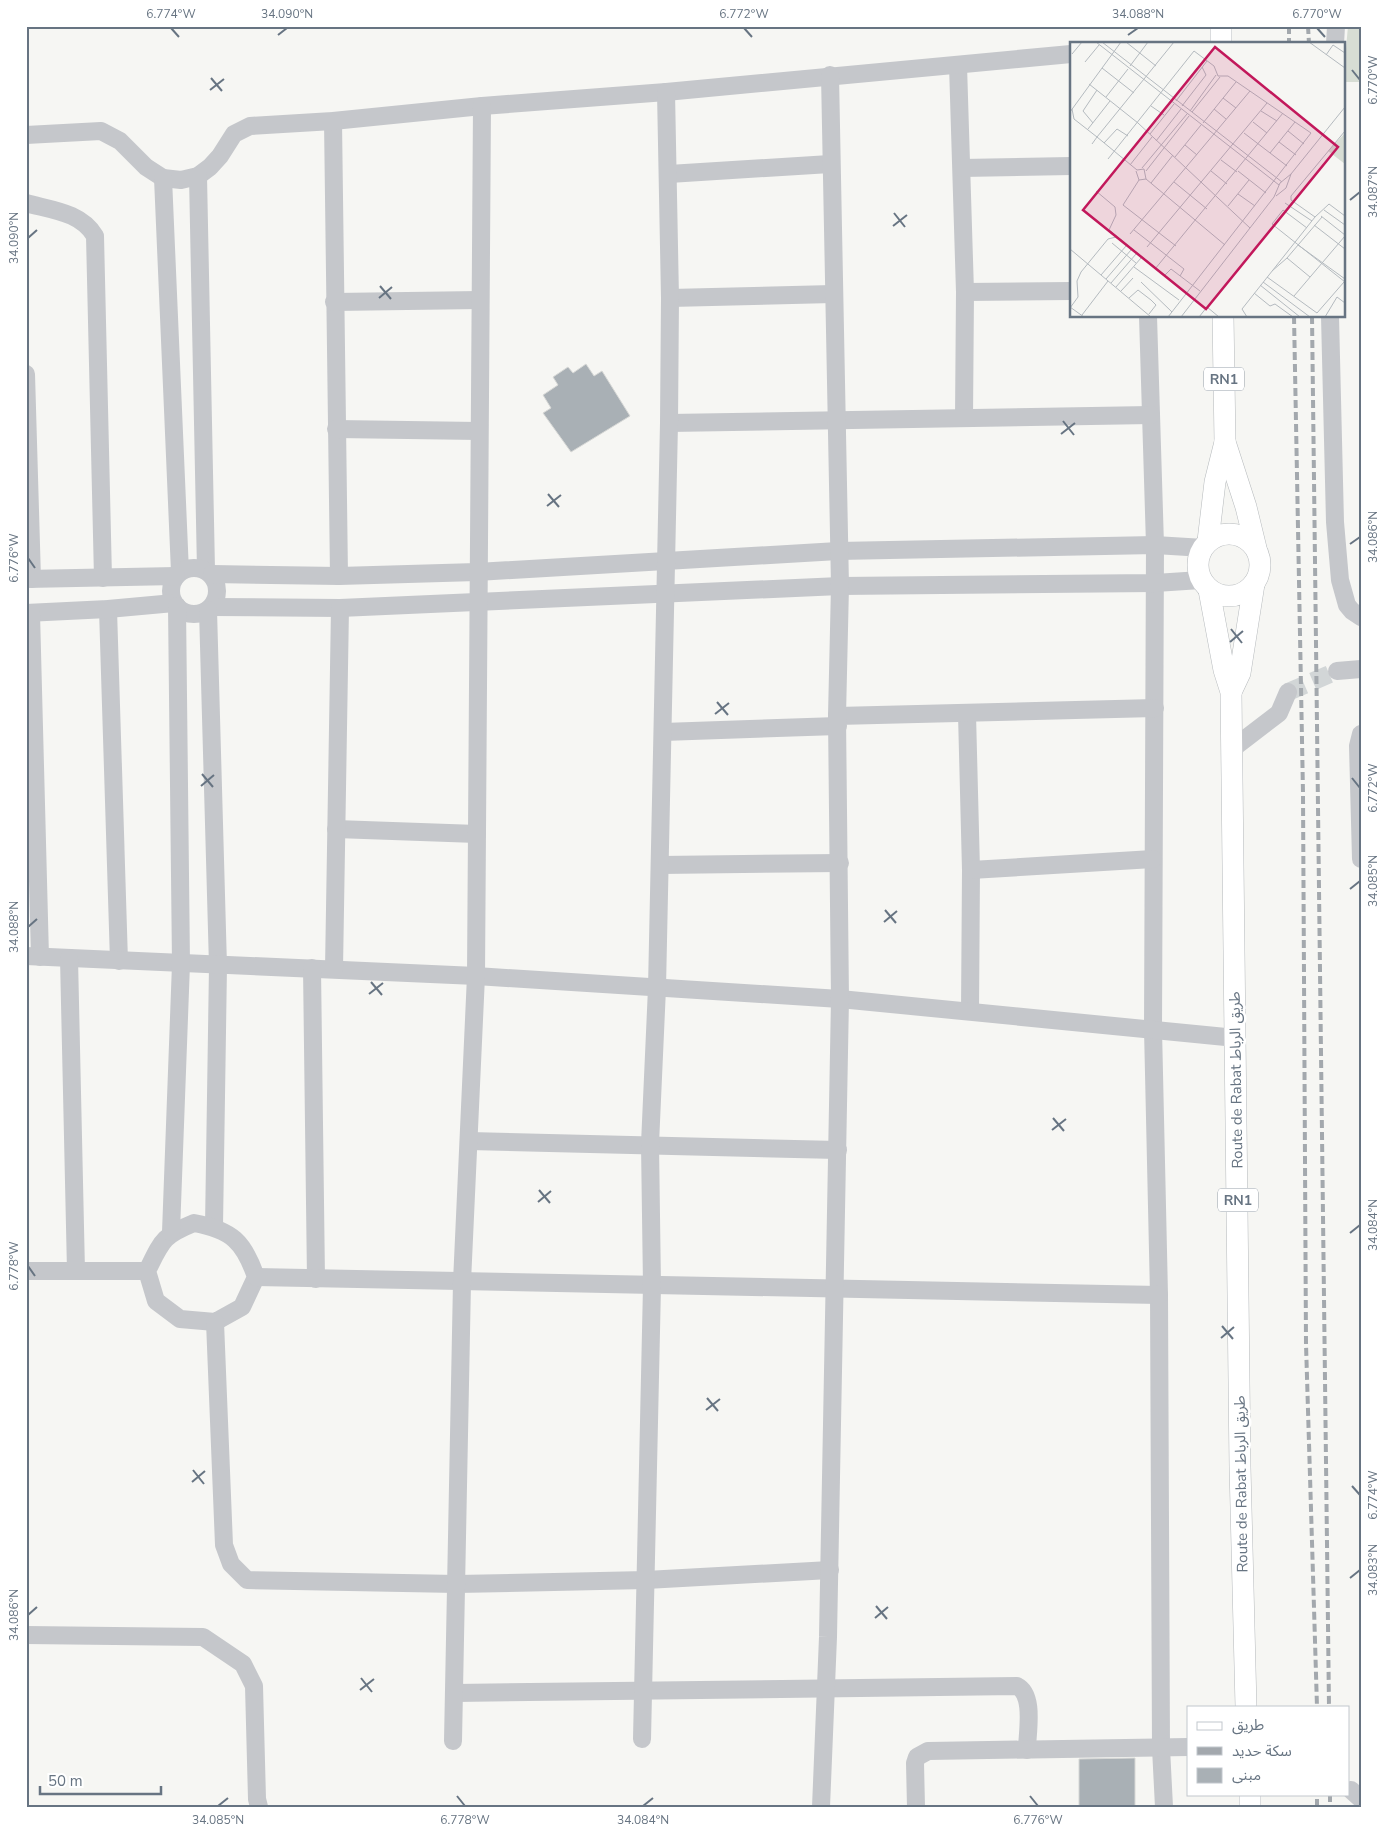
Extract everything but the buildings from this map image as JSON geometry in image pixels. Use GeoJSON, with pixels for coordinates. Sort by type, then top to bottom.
{"type":"FeatureCollection","features":[{"type":"Feature","properties":{"kind":"main road"},"geometry":{"type":"LineString","coordinates":[[1221,26],[1221,42]]}},
{"type":"Feature","properties":{"kind":"main road","name":"RN1"},"geometry":{"type":"LineString","coordinates":[[1205,585],[1197,568],[1198,555],[1206,544],[1215,482],[1225,442],[1224,318]]}},
{"type":"Feature","properties":{"kind":"main road","name":"RN1"},"geometry":{"type":"LineString","coordinates":[[1225,442],[1243,498],[1260,566],[1254,584]]}},
{"type":"Feature","properties":{"kind":"main road"},"geometry":{"type":"LineString","coordinates":[[1206,544],[1224,534],[1234,534],[1242,536],[1256,548]]}},
{"type":"Feature","properties":{"kind":"main road"},"geometry":{"type":"LineString","coordinates":[[1205,585],[1218,595],[1232,596],[1247,591],[1254,584]]}},
{"type":"Feature","properties":{"kind":"main road","name":"Route de Rabat طريق الرباط"},"geometry":{"type":"LineString","coordinates":[[1231,692],[1240,673],[1254,584]]}},
{"type":"Feature","properties":{"kind":"main road","name":"Route de Rabat طريق الرباط"},"geometry":{"type":"LineString","coordinates":[[1205,585],[1224,670],[1231,692],[1240,1467],[1246,1706]]}},
{"type":"Feature","properties":{"kind":"street"},"geometry":{"type":"LineString","coordinates":[[1335,42],[1336,26]]}},
{"type":"Feature","properties":{"kind":"street"},"geometry":{"type":"LineString","coordinates":[[26,134],[101,131],[120,141],[146,168],[163,178],[180,180],[198,176],[220,156],[234,134],[242,128],[482,106],[666,92],[830,75],[1070,54]]}},
{"type":"Feature","properties":{"kind":"street"},"geometry":{"type":"LineString","coordinates":[[958,65],[965,292],[964,418]]}},
{"type":"Feature","properties":{"kind":"street"},"geometry":{"type":"LineString","coordinates":[[821,1807],[830,1570],[840,999],[838,721],[840,586],[830,164],[830,75]]}},
{"type":"Feature","properties":{"kind":"street"},"geometry":{"type":"LineString","coordinates":[[642,1739],[652,1286],[650,1144],[657,988],[669,423],[669,174],[666,92]]}},
{"type":"Feature","properties":{"kind":"street"},"geometry":{"type":"LineString","coordinates":[[453,1741],[462,1282],[476,976],[477,572],[482,106]]}},
{"type":"Feature","properties":{"kind":"street"},"geometry":{"type":"LineString","coordinates":[[333,121],[339,576]]}},
{"type":"Feature","properties":{"kind":"street"},"geometry":{"type":"LineString","coordinates":[[669,174],[830,164]]}},
{"type":"Feature","properties":{"kind":"street"},"geometry":{"type":"LineString","coordinates":[[962,168],[1070,166]]}},
{"type":"Feature","properties":{"kind":"street"},"geometry":{"type":"LineString","coordinates":[[198,176],[209,572],[218,590],[217,599],[210,608],[218,966],[214,1227]]}},
{"type":"Feature","properties":{"kind":"street"},"geometry":{"type":"LineString","coordinates":[[163,178],[178,574],[172,584],[171,594],[175,605],[181,964],[171,1232]]}},
{"type":"Feature","properties":{"kind":"street"},"geometry":{"type":"LineString","coordinates":[[26,203],[76,216],[90,227],[95,236],[103,578]]}},
{"type":"Feature","properties":{"kind":"street"},"geometry":{"type":"LineString","coordinates":[[965,292],[1070,291]]}},
{"type":"Feature","properties":{"kind":"street"},"geometry":{"type":"LineString","coordinates":[[670,298],[833,294]]}},
{"type":"Feature","properties":{"kind":"street"},"geometry":{"type":"LineString","coordinates":[[334,302],[480,300]]}},
{"type":"Feature","properties":{"kind":"street"},"geometry":{"type":"LineString","coordinates":[[1148,318],[1155,545],[1153,1029],[1159,1295],[1161,1748],[1164,1807]]}},
{"type":"Feature","properties":{"kind":"street"},"geometry":{"type":"LineString","coordinates":[[1330,318],[1335,522],[1340,580],[1348,604],[1352,611],[1361,617]]}},
{"type":"Feature","properties":{"kind":"street"},"geometry":{"type":"LineString","coordinates":[[26,374],[29,579],[178,574],[193,567],[209,572],[339,576],[477,572],[838,551],[1206,544]]}},
{"type":"Feature","properties":{"kind":"street"},"geometry":{"type":"LineString","coordinates":[[669,423],[1150,415]]}},
{"type":"Feature","properties":{"kind":"street"},"geometry":{"type":"LineString","coordinates":[[336,429],[479,431]]}},
{"type":"Feature","properties":{"kind":"street"},"geometry":{"type":"LineString","coordinates":[[1205,585],[840,586],[340,608],[210,608],[197,614],[186,613],[175,605],[29,613],[33,956],[218,966],[312,968],[476,976],[840,999],[1236,1038]]}},
{"type":"Feature","properties":{"kind":"street"},"geometry":{"type":"LineString","coordinates":[[334,969],[340,608]]}},
{"type":"Feature","properties":{"kind":"street"},"geometry":{"type":"LineString","coordinates":[[108,609],[119,960]]}},
{"type":"Feature","properties":{"kind":"street"},"geometry":{"type":"LineString","coordinates":[[1337,671],[1361,669]]}},
{"type":"Feature","properties":{"kind":"street"},"geometry":{"type":"LineString","coordinates":[[1232,749],[1279,713],[1288,692]]}},
{"type":"Feature","properties":{"kind":"street"},"geometry":{"type":"LineString","coordinates":[[663,732],[967,714],[1154,708]]}},
{"type":"Feature","properties":{"kind":"street"},"geometry":{"type":"LineString","coordinates":[[967,714],[971,870],[970,1011]]}},
{"type":"Feature","properties":{"kind":"street"},"geometry":{"type":"LineString","coordinates":[[1361,734],[1358,746],[1361,859]]}},
{"type":"Feature","properties":{"kind":"street"},"geometry":{"type":"LineString","coordinates":[[336,829],[477,834]]}},
{"type":"Feature","properties":{"kind":"street"},"geometry":{"type":"LineString","coordinates":[[971,870],[1153,859]]}},
{"type":"Feature","properties":{"kind":"street"},"geometry":{"type":"LineString","coordinates":[[660,865],[840,863]]}},
{"type":"Feature","properties":{"kind":"street"},"geometry":{"type":"LineString","coordinates":[[69,958],[76,1271]]}},
{"type":"Feature","properties":{"kind":"street"},"geometry":{"type":"LineString","coordinates":[[312,968],[316,1279]]}},
{"type":"Feature","properties":{"kind":"street"},"geometry":{"type":"LineString","coordinates":[[469,1141],[838,1150]]}},
{"type":"Feature","properties":{"kind":"street"},"geometry":{"type":"LineString","coordinates":[[194,1223],[214,1227],[228,1234],[247,1253],[256,1277],[242,1307],[215,1322],[180,1319],[156,1301],[147,1272],[159,1246],[171,1232],[194,1223]]}},
{"type":"Feature","properties":{"kind":"street"},"geometry":{"type":"LineString","coordinates":[[26,1271],[147,1272]]}},
{"type":"Feature","properties":{"kind":"street"},"geometry":{"type":"LineString","coordinates":[[256,1277],[1159,1295]]}},
{"type":"Feature","properties":{"kind":"street"},"geometry":{"type":"LineString","coordinates":[[215,1322],[224,1544],[231,1564],[247,1580],[457,1584],[646,1580],[830,1570]]}},
{"type":"Feature","properties":{"kind":"street"},"geometry":{"type":"LineString","coordinates":[[26,1635],[204,1637],[243,1664],[254,1686],[257,1799],[259,1807]]}},
{"type":"Feature","properties":{"kind":"street"},"geometry":{"type":"LineString","coordinates":[[455,1693],[1017,1686],[1025,1693],[1028,1701],[1027,1750]]}},
{"type":"Feature","properties":{"kind":"street"},"geometry":{"type":"LineString","coordinates":[[916,1807],[915,1764],[917,1757],[922,1753],[1187,1747]]}},
{"type":"Feature","properties":{"kind":"shaded area"},"geometry":{"type":"Polygon","coordinates":[[[1348,26],[1361,26],[1361,82],[1344,82],[1348,26]]]}},
{"type":"Feature","properties":{"kind":"tunnel"},"geometry":{"type":"LineString","coordinates":[[1288,692],[1337,671]]}},
{"type":"Feature","properties":{"kind":"railway"},"geometry":{"type":"LineString","coordinates":[[1289,26],[1289,42]]}},
{"type":"Feature","properties":{"kind":"railway"},"geometry":{"type":"LineString","coordinates":[[1308,26],[1309,42]]}},
{"type":"Feature","properties":{"kind":"railway"},"geometry":{"type":"LineString","coordinates":[[1294,318],[1303,793],[1306,1344],[1317,1706]]}},
{"type":"Feature","properties":{"kind":"railway"},"geometry":{"type":"LineString","coordinates":[[1312,318],[1329,1706]]}},
{"type":"Feature","properties":{"kind":"railway"},"geometry":{"type":"LineString","coordinates":[[1317,1796],[1317,1807]]}},
{"type":"Feature","properties":{"kind":"railway"},"geometry":{"type":"LineString","coordinates":[[1330,1796],[1330,1807]]}}]}
